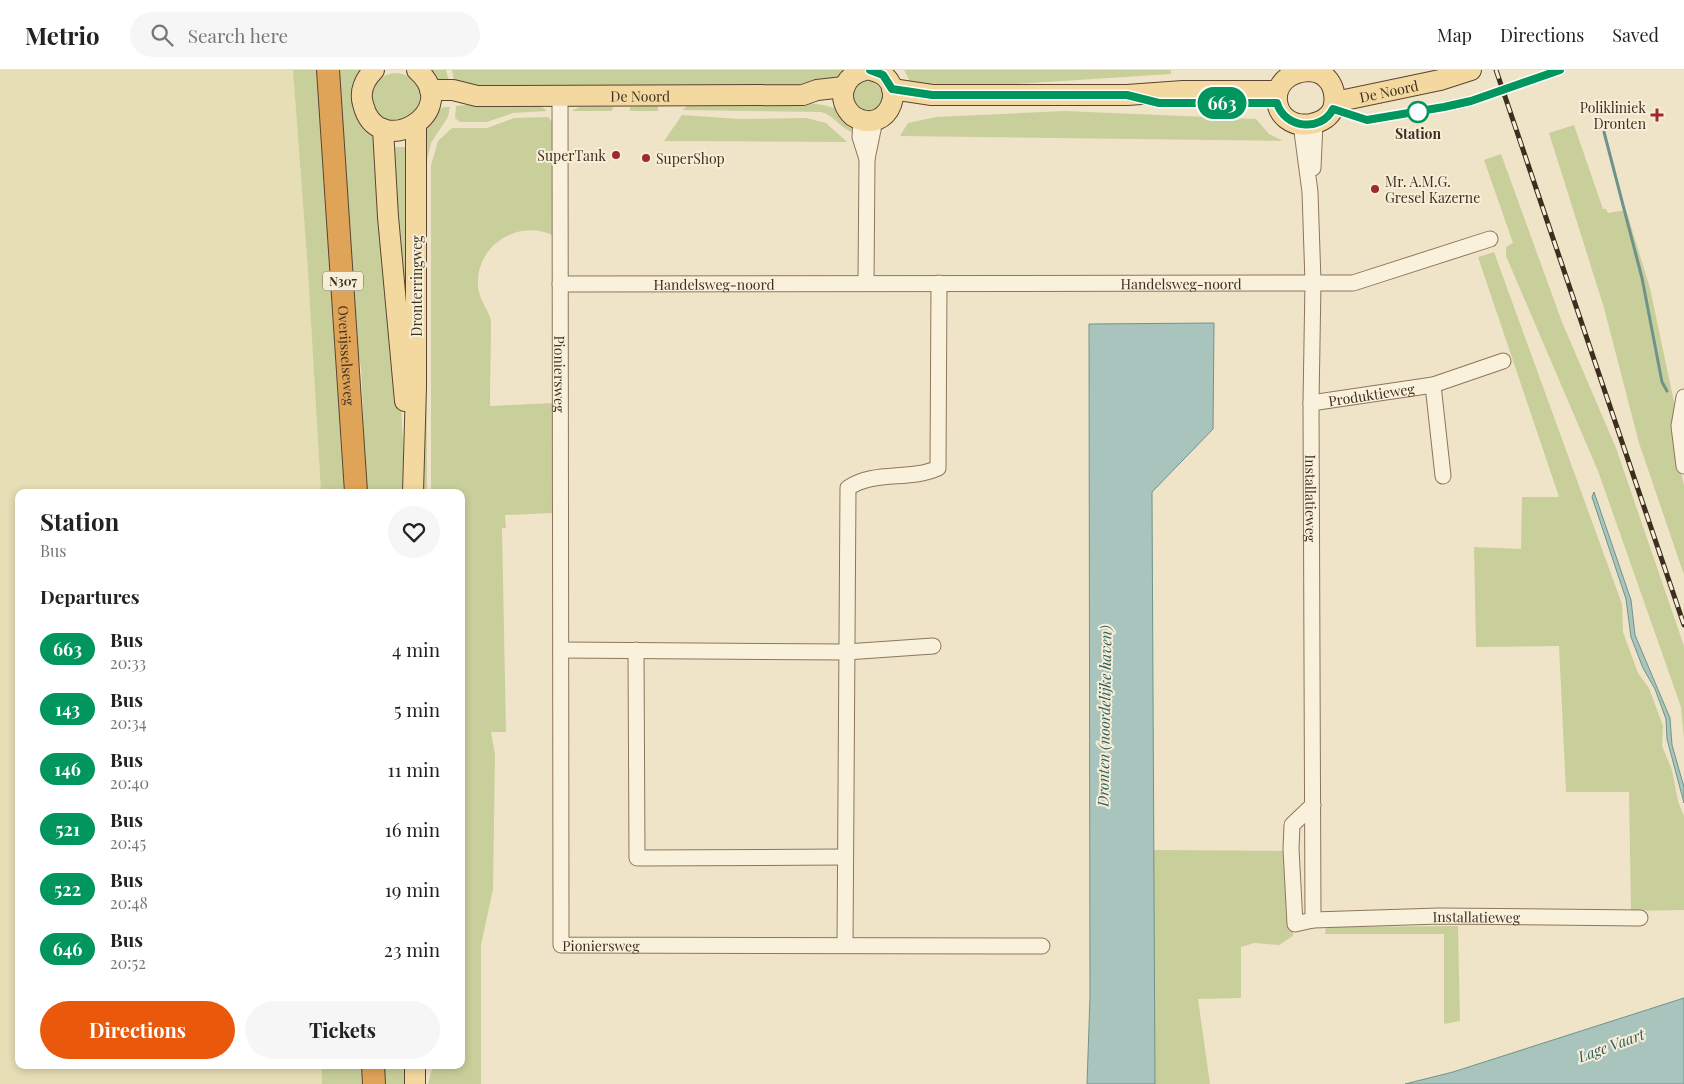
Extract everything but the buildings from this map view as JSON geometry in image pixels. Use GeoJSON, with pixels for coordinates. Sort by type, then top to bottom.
{"type":"FeatureCollection","features":[{"type":"Feature","properties":{"kind":"highway","name":"Overijsselseweg"},"geometry":{"type":"LineString","coordinates":[[328,70],[356,489]]}},
{"type":"Feature","properties":{"kind":"highway"},"geometry":{"type":"LineString","coordinates":[[373,1069],[374,1084]]}},
{"type":"Feature","properties":{"kind":"main road"},"geometry":{"type":"LineString","coordinates":[[374,70],[362,89],[363,105],[370,119],[383,128],[400,131],[416,125],[422,119],[430,97],[427,82],[417,70]]}},
{"type":"Feature","properties":{"kind":"main road"},"geometry":{"type":"LineString","coordinates":[[867,70],[883,75],[893,95],[888,112],[868,120],[849,113],[843,94],[852,75],[867,70]]}},
{"type":"Feature","properties":{"kind":"main road","name":"De Noord"},"geometry":{"type":"LineString","coordinates":[[1334,95],[1444,70]]}},
{"type":"Feature","properties":{"kind":"main road","name":"De Noord"},"geometry":{"type":"LineString","coordinates":[[1334,95],[1432,82],[1471,70]]}},
{"type":"Feature","properties":{"kind":"main road"},"geometry":{"type":"LineString","coordinates":[[1303,71],[1314,71],[1325,76],[1334,95],[1331,114],[1308,124],[1284,117],[1277,97],[1284,78],[1303,71]]}},
{"type":"Feature","properties":{"kind":"main road","name":"De Noord"},"geometry":{"type":"LineString","coordinates":[[430,97],[453,90],[477,96],[803,95],[817,101],[843,94]]}},
{"type":"Feature","properties":{"kind":"main road"},"geometry":{"type":"LineString","coordinates":[[893,95],[916,100],[932,95],[1127,95],[1183,91],[1277,97]]}},
{"type":"Feature","properties":{"kind":"main road","name":"Dronterringweg"},"geometry":{"type":"LineString","coordinates":[[413,489],[416,387],[416,125]]}},
{"type":"Feature","properties":{"kind":"main road","name":"Dronterringweg"},"geometry":{"type":"LineString","coordinates":[[383,128],[388,217],[403,385],[413,447]]}},
{"type":"Feature","properties":{"kind":"main road"},"geometry":{"type":"LineString","coordinates":[[416,1069],[416,1084]]}},
{"type":"Feature","properties":{"kind":"street","name":"Pioniersweg"},"geometry":{"type":"LineString","coordinates":[[560,96],[561,945],[1042,946]]}},
{"type":"Feature","properties":{"kind":"street"},"geometry":{"type":"LineString","coordinates":[[866,283],[867,159],[860,137],[868,120]]}},
{"type":"Feature","properties":{"kind":"street","name":"Installatieweg"},"geometry":{"type":"LineString","coordinates":[[1308,124],[1313,282],[1311,404],[1313,920]]}},
{"type":"Feature","properties":{"kind":"street","name":"Handelsweg-noord"},"geometry":{"type":"LineString","coordinates":[[560,284],[1353,283],[1490,239]]}},
{"type":"Feature","properties":{"kind":"street"},"geometry":{"type":"LineString","coordinates":[[845,945],[848,488],[859,480],[924,474],[938,468],[939,283]]}},
{"type":"Feature","properties":{"kind":"street","name":"Produktieweg"},"geometry":{"type":"LineString","coordinates":[[1311,404],[1433,385],[1503,361]]}},
{"type":"Feature","properties":{"kind":"street","name":"Produktieweg"},"geometry":{"type":"LineString","coordinates":[[1433,385],[1443,476]]}},
{"type":"Feature","properties":{"kind":"street"},"geometry":{"type":"LineString","coordinates":[[1684,397],[1679,426],[1684,466]]}},
{"type":"Feature","properties":{"kind":"street"},"geometry":{"type":"LineString","coordinates":[[561,650],[846,652],[933,646]]}},
{"type":"Feature","properties":{"kind":"street"},"geometry":{"type":"LineString","coordinates":[[636,650],[637,858],[845,857]]}},
{"type":"Feature","properties":{"kind":"street","name":"Installatieweg"},"geometry":{"type":"LineString","coordinates":[[1313,805],[1292,825],[1291,849],[1296,924],[1313,920],[1439,916],[1640,918]]}},
{"type":"Feature","properties":{"kind":"shaded area"},"geometry":{"type":"Polygon","coordinates":[[[0,70],[293,70],[308,271],[321,489],[15,489],[15,1069],[322,1069],[322,1084],[0,1084],[0,70]]]}},
{"type":"Feature","properties":{"kind":"green space"},"geometry":{"type":"Polygon","coordinates":[[[293,70],[321,70],[348,489],[321,489],[308,271],[293,70]]]}},
{"type":"Feature","properties":{"kind":"green space"},"geometry":{"type":"Polygon","coordinates":[[[336,70],[369,70],[400,390],[406,489],[364,489],[361,368],[356,344],[336,70]]]}},
{"type":"Feature","properties":{"kind":"green space"},"geometry":{"type":"Polygon","coordinates":[[[424,70],[446,70],[449,81],[440,85],[424,70]]]}},
{"type":"Feature","properties":{"kind":"green space"},"geometry":{"type":"Polygon","coordinates":[[[452,70],[850,70],[828,85],[455,86],[452,70]]]}},
{"type":"Feature","properties":{"kind":"green space"},"geometry":{"type":"Polygon","coordinates":[[[904,70],[1171,70],[1171,74],[941,89],[912,85],[904,70]]]}},
{"type":"Feature","properties":{"kind":"green space"},"geometry":{"type":"Polygon","coordinates":[[[391,73],[401,73],[413,80],[420,92],[420,102],[413,114],[401,121],[391,121],[383,117],[376,110],[372,102],[372,92],[376,84],[383,77],[391,73]]]}},
{"type":"Feature","properties":{"kind":"green space"},"geometry":{"type":"Polygon","coordinates":[[[867,81],[878,85],[882,96],[878,107],[867,111],[856,107],[852,96],[856,85],[867,81]]]}},
{"type":"Feature","properties":{"kind":"green space"},"geometry":{"type":"Polygon","coordinates":[[[495,102],[541,106],[547,111],[513,113],[487,122],[460,122],[455,118],[456,106],[495,102]]]}},
{"type":"Feature","properties":{"kind":"green space"},"geometry":{"type":"Polygon","coordinates":[[[791,102],[821,105],[838,110],[851,123],[854,133],[821,112],[682,110],[690,104],[791,102]]]}},
{"type":"Feature","properties":{"kind":"green space"},"geometry":{"type":"Polygon","coordinates":[[[658,104],[658,111],[630,111],[630,107],[658,104]]]}},
{"type":"Feature","properties":{"kind":"green space"},"geometry":{"type":"Polygon","coordinates":[[[444,107],[450,107],[448,117],[431,143],[426,164],[427,489],[420,489],[420,136],[436,111],[444,107]]]}},
{"type":"Feature","properties":{"kind":"green space"},"geometry":{"type":"Polygon","coordinates":[[[579,107],[613,107],[612,111],[572,111],[579,107]]]}},
{"type":"Feature","properties":{"kind":"green space"},"geometry":{"type":"Polygon","coordinates":[[[1064,111],[1256,119],[1269,134],[1283,141],[900,136],[908,123],[936,117],[1064,111]]]}},
{"type":"Feature","properties":{"kind":"green space"},"geometry":{"type":"Polygon","coordinates":[[[682,115],[739,119],[806,118],[826,123],[847,142],[664,141],[682,115]]]}},
{"type":"Feature","properties":{"kind":"green space"},"geometry":{"type":"Polygon","coordinates":[[[548,117],[553,123],[552,235],[539,231],[525,231],[501,239],[484,258],[479,271],[478,285],[480,295],[491,321],[490,406],[553,403],[553,513],[505,515],[506,528],[502,528],[506,732],[491,732],[495,755],[493,889],[481,945],[481,1084],[428,1084],[432,1069],[465,1069],[465,489],[431,489],[431,165],[438,141],[452,128],[487,128],[514,118],[548,117]]]}},
{"type":"Feature","properties":{"kind":"green space"},"geometry":{"type":"Polygon","coordinates":[[[1574,125],[1603,209],[1606,209],[1608,213],[1626,210],[1650,288],[1674,402],[1673,439],[1684,485],[1684,575],[1639,443],[1604,308],[1549,133],[1574,125]]]}},
{"type":"Feature","properties":{"kind":"green space"},"geometry":{"type":"Polygon","coordinates":[[[388,147],[412,147],[412,388],[388,147]]]}},
{"type":"Feature","properties":{"kind":"green space"},"geometry":{"type":"Polygon","coordinates":[[[1501,154],[1562,322],[1616,448],[1684,646],[1684,739],[1681,707],[1598,471],[1506,256],[1506,247],[1513,243],[1484,160],[1501,154]]]}},
{"type":"Feature","properties":{"kind":"green space"},"geometry":{"type":"Polygon","coordinates":[[[1494,252],[1622,604],[1623,632],[1638,673],[1649,688],[1663,726],[1662,746],[1672,770],[1678,801],[1684,816],[1684,910],[1631,911],[1629,792],[1566,792],[1559,646],[1476,647],[1474,547],[1521,549],[1522,497],[1559,497],[1478,257],[1494,252]]]}},
{"type":"Feature","properties":{"kind":"green space"},"geometry":{"type":"Polygon","coordinates":[[[1153,850],[1292,851],[1293,936],[1279,945],[1254,943],[1241,947],[1241,998],[1198,999],[1210,1084],[1155,1084],[1153,850]]]}},
{"type":"Feature","properties":{"kind":"green space"},"geometry":{"type":"Polygon","coordinates":[[[1458,926],[1460,1021],[1444,1024],[1444,934],[1325,934],[1326,927],[1458,926]]]}},
{"type":"Feature","properties":{"kind":"green space"},"geometry":{"type":"Polygon","coordinates":[[[322,1069],[367,1069],[367,1084],[322,1084],[322,1069]]]}},
{"type":"Feature","properties":{"kind":"green space"},"geometry":{"type":"Polygon","coordinates":[[[382,1069],[409,1069],[409,1084],[382,1084],[382,1069]]]}},
{"type":"Feature","properties":{"kind":"water","name":"Dronten (noordelijke haven)"},"geometry":{"type":"Polygon","coordinates":[[[1214,323],[1213,429],[1152,492],[1155,1084],[1087,1084],[1090,997],[1089,324],[1214,323]]]}},
{"type":"Feature","properties":{"kind":"water"},"geometry":{"type":"Polygon","coordinates":[[[1594,492],[1631,600],[1635,635],[1670,718],[1672,745],[1684,787],[1684,803],[1667,739],[1666,719],[1655,689],[1643,668],[1631,637],[1626,599],[1592,497],[1594,492]]]}},
{"type":"Feature","properties":{"kind":"water","name":"Lage Vaart"},"geometry":{"type":"Polygon","coordinates":[[[1684,998],[1684,1084],[1405,1084],[1453,1072],[1684,998]]]}},
{"type":"Feature","properties":{"kind":"waterway"},"geometry":{"type":"LineString","coordinates":[[1604,132],[1642,278],[1662,382],[1667,391]]}},
{"type":"Feature","properties":{"kind":"railway"},"geometry":{"type":"LineString","coordinates":[[1496,70],[1684,625]]}},
{"type":"Feature","properties":{"kind":"bus line","name":"663"},"geometry":{"type":"LineString","coordinates":[[870,70],[883,75],[892,89],[910,90],[932,95],[1127,95],[1159,103],[1277,103],[1284,117],[1294,123],[1301,124],[1321,121],[1327,118],[1333,109],[1367,120],[1444,107],[1471,101],[1560,70]]}},
{"type":"Feature","properties":{"kind":"place","name":"Station"},"geometry":{"type":"Point","coordinates":[1418,112]}},
{"type":"Feature","properties":{"kind":"place","name":"Polikliniek Dronten"},"geometry":{"type":"Point","coordinates":[1657,115]}},
{"type":"Feature","properties":{"kind":"place","name":"SuperTank"},"geometry":{"type":"Point","coordinates":[616,155]}},
{"type":"Feature","properties":{"kind":"place","name":"SuperShop"},"geometry":{"type":"Point","coordinates":[646,158]}},
{"type":"Feature","properties":{"kind":"place","name":"Mr. A.M.G. Gresel Kazerne"},"geometry":{"type":"Point","coordinates":[1375,189]}}]}
